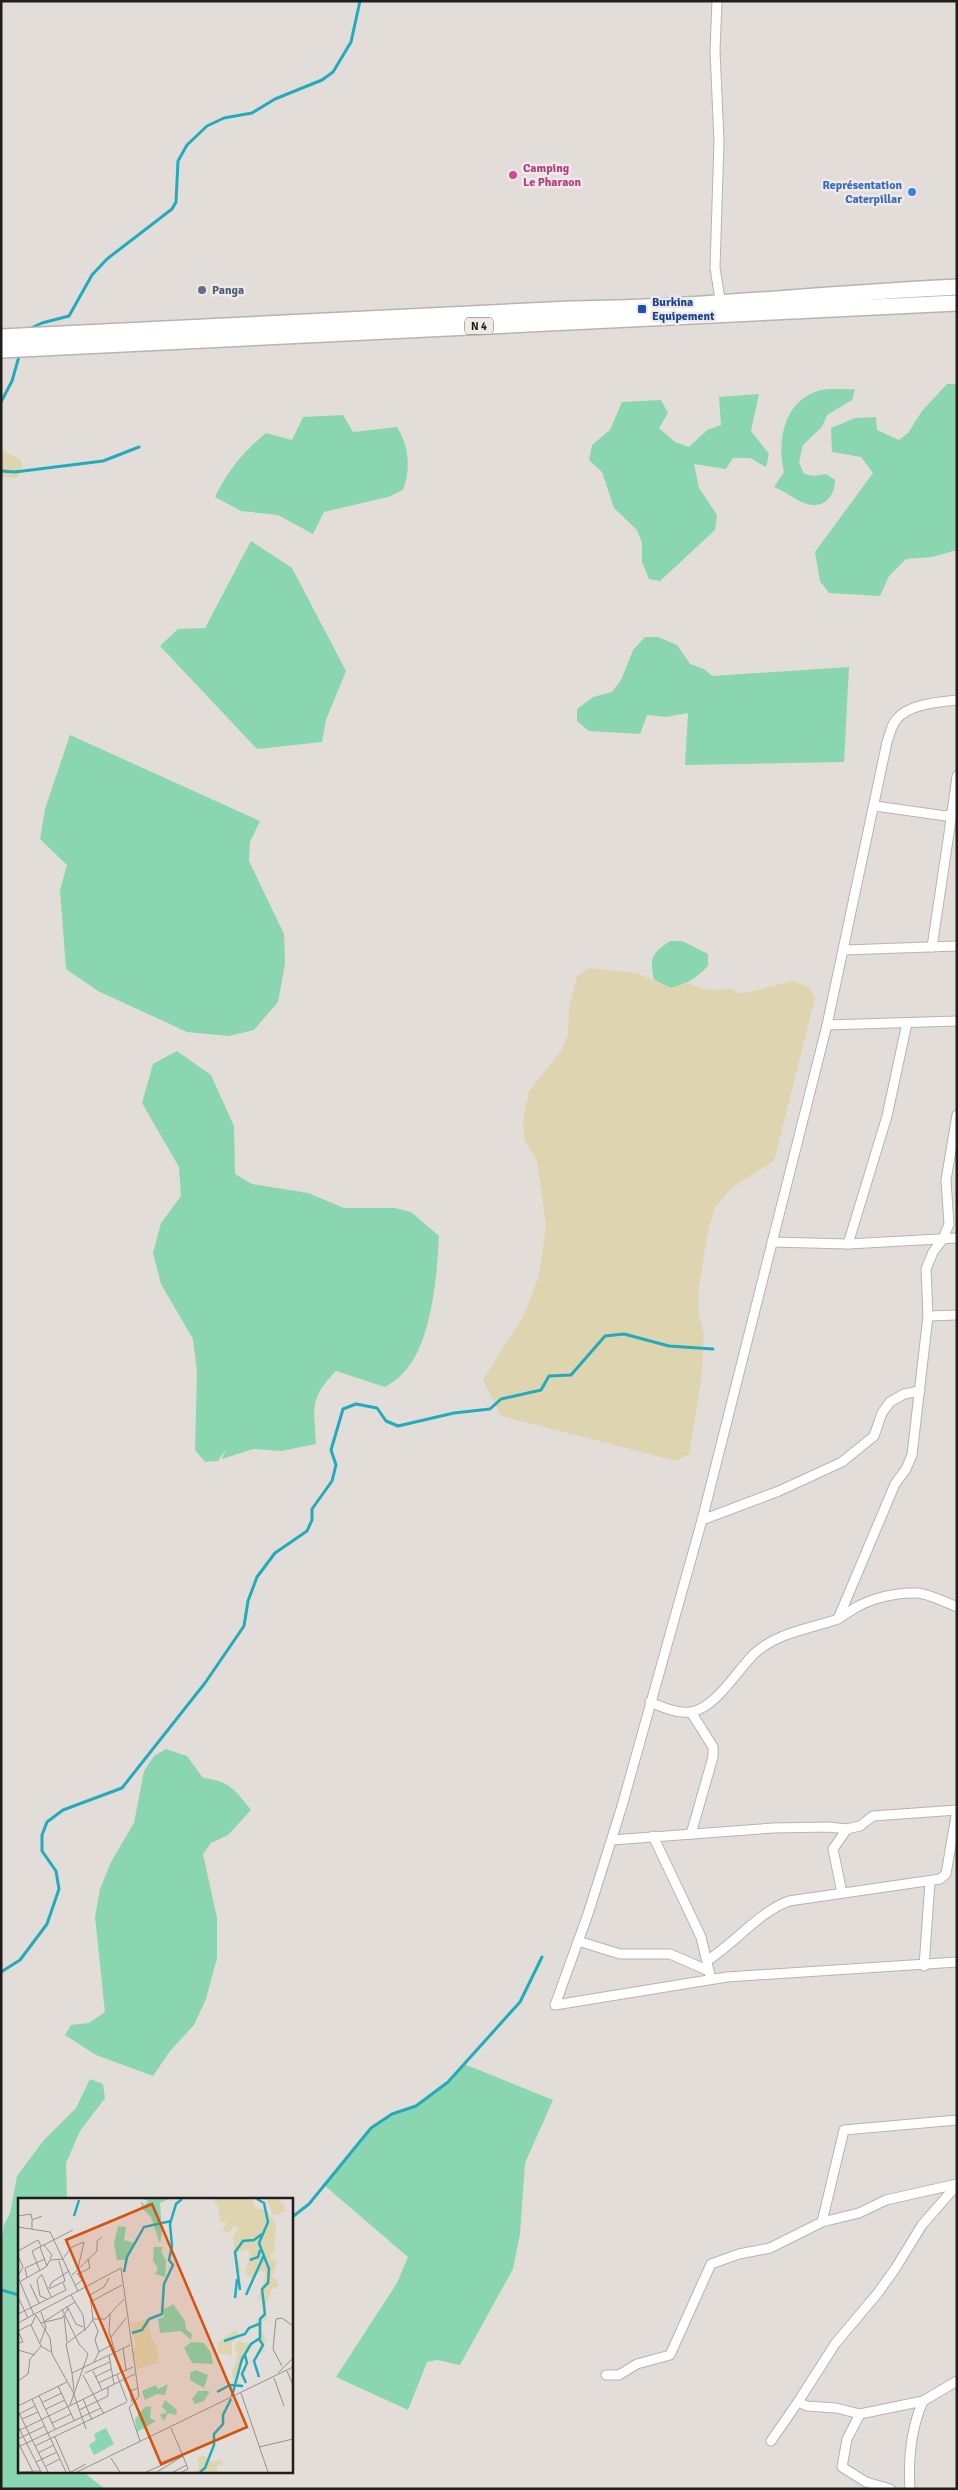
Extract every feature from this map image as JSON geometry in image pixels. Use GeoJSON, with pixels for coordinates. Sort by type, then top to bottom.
{"type":"FeatureCollection","features":[{"type":"Feature","properties":{"kind":"highway","name":"N 4"},"geometry":{"type":"LineString","coordinates":[[1,350],[722,308],[957,287]]}},
{"type":"Feature","properties":{"kind":"highway","name":"N 4"},"geometry":{"type":"LineString","coordinates":[[1,337],[570,309],[957,303]]}},
{"type":"Feature","properties":{"kind":"street"},"geometry":{"type":"LineString","coordinates":[[717,1],[715,51],[720,141],[715,268],[722,308]]}},
{"type":"Feature","properties":{"kind":"street"},"geometry":{"type":"LineString","coordinates":[[957,700],[909,710],[896,720],[887,742],[844,950],[702,1520],[612,1840],[555,2005],[710,1975],[924,1966],[957,1962]]}},
{"type":"Feature","properties":{"kind":"street"},"geometry":{"type":"LineString","coordinates":[[932,947],[957,776]]}},
{"type":"Feature","properties":{"kind":"street"},"geometry":{"type":"LineString","coordinates":[[875,806],[946,816],[952,813]]}},
{"type":"Feature","properties":{"kind":"street"},"geometry":{"type":"LineString","coordinates":[[844,950],[957,946]]}},
{"type":"Feature","properties":{"kind":"street"},"geometry":{"type":"LineString","coordinates":[[826,1025],[957,1021]]}},
{"type":"Feature","properties":{"kind":"street"},"geometry":{"type":"LineString","coordinates":[[848,1244],[887,1116],[907,1023]]}},
{"type":"Feature","properties":{"kind":"street"},"geometry":{"type":"LineString","coordinates":[[838,1619],[895,1484],[910,1462],[917,1428],[928,1316],[926,1269],[933,1252],[943,1239],[950,1224],[946,1180],[957,1115]]}},
{"type":"Feature","properties":{"kind":"street"},"geometry":{"type":"LineString","coordinates":[[772,1242],[848,1244],[957,1238]]}},
{"type":"Feature","properties":{"kind":"street"},"geometry":{"type":"LineString","coordinates":[[928,1316],[957,1315]]}},
{"type":"Feature","properties":{"kind":"street"},"geometry":{"type":"LineString","coordinates":[[702,1520],[779,1491],[842,1462],[874,1436],[882,1413],[890,1402],[904,1394],[920,1392]]}},
{"type":"Feature","properties":{"kind":"street"},"geometry":{"type":"LineString","coordinates":[[650,1702],[674,1711],[692,1712],[712,1700],[733,1680],[755,1653],[779,1638],[800,1629],[838,1619],[870,1601],[904,1594],[920,1593],[957,1607]]}},
{"type":"Feature","properties":{"kind":"street"},"geometry":{"type":"LineString","coordinates":[[691,1834],[713,1757],[713,1747],[692,1712]]}},
{"type":"Feature","properties":{"kind":"street"},"geometry":{"type":"LineString","coordinates":[[612,1840],[773,1828],[828,1827],[847,1829],[860,1826],[873,1816],[957,1810],[946,1874],[940,1879],[782,1904],[708,1960]]}},
{"type":"Feature","properties":{"kind":"street"},"geometry":{"type":"LineString","coordinates":[[842,1893],[833,1849],[847,1829]]}},
{"type":"Feature","properties":{"kind":"street"},"geometry":{"type":"LineString","coordinates":[[653,1836],[701,1937],[708,1960],[710,1975]]}},
{"type":"Feature","properties":{"kind":"street"},"geometry":{"type":"LineString","coordinates":[[924,1966],[930,1882]]}},
{"type":"Feature","properties":{"kind":"street"},"geometry":{"type":"LineString","coordinates":[[578,1941],[620,1954],[670,1954],[710,1975]]}},
{"type":"Feature","properties":{"kind":"street"},"geometry":{"type":"LineString","coordinates":[[822,2222],[844,2130],[957,2120]]}},
{"type":"Feature","properties":{"kind":"street"},"geometry":{"type":"LineString","coordinates":[[606,2375],[619,2375],[637,2364],[670,2354],[711,2264],[739,2254],[770,2248],[822,2222],[858,2213],[886,2200],[957,2185]]}},
{"type":"Feature","properties":{"kind":"street"},"geometry":{"type":"LineString","coordinates":[[770,2441],[845,2331],[886,2281],[922,2225],[957,2185]]}},
{"type":"Feature","properties":{"kind":"street"},"geometry":{"type":"LineString","coordinates":[[798,2402],[807,2406],[836,2408],[860,2414],[923,2401],[957,2381]]}},
{"type":"Feature","properties":{"kind":"street"},"geometry":{"type":"LineString","coordinates":[[910,2489],[909,2472],[913,2433],[923,2401]]}},
{"type":"Feature","properties":{"kind":"street"},"geometry":{"type":"LineString","coordinates":[[860,2414],[848,2439],[842,2467],[866,2482],[890,2489]]}},
{"type":"Feature","properties":{"kind":"green space"},"geometry":{"type":"Polygon","coordinates":[[[947,384],[957,384],[957,550],[932,557],[906,559],[889,576],[880,596],[829,593],[820,581],[815,552],[873,473],[861,457],[832,452],[831,428],[855,418],[876,417],[877,430],[899,440],[908,433],[922,411],[947,384]]]}},
{"type":"Feature","properties":{"kind":"green space"},"geometry":{"type":"Polygon","coordinates":[[[855,389],[852,400],[827,415],[822,427],[803,445],[799,462],[804,474],[814,476],[826,474],[835,480],[831,496],[819,505],[813,505],[799,501],[774,487],[784,472],[781,449],[782,437],[789,415],[796,405],[819,390],[855,389]]]}},
{"type":"Feature","properties":{"kind":"green space"},"geometry":{"type":"Polygon","coordinates":[[[759,394],[751,431],[769,454],[766,467],[750,458],[733,458],[726,469],[694,464],[699,488],[717,515],[715,530],[660,581],[649,579],[642,562],[642,543],[637,530],[614,508],[602,472],[589,460],[592,445],[610,430],[622,402],[661,400],[668,413],[659,428],[675,442],[689,447],[707,430],[721,425],[719,397],[759,394]]]}},
{"type":"Feature","properties":{"kind":"green space"},"geometry":{"type":"Polygon","coordinates":[[[343,415],[353,432],[397,427],[404,442],[408,458],[406,482],[403,490],[388,497],[324,512],[313,534],[278,515],[241,511],[215,497],[225,478],[237,462],[266,433],[292,440],[303,417],[343,415]]]}},
{"type":"Feature","properties":{"kind":"green space"},"geometry":{"type":"Polygon","coordinates":[[[251,541],[292,568],[346,671],[326,720],[322,742],[257,749],[160,646],[178,629],[205,628],[251,541]]]}},
{"type":"Feature","properties":{"kind":"green space"},"geometry":{"type":"Polygon","coordinates":[[[645,637],[658,637],[677,645],[690,664],[704,669],[712,676],[849,667],[844,762],[685,765],[688,713],[666,717],[647,715],[640,734],[589,731],[577,721],[577,709],[593,697],[612,692],[621,680],[633,650],[645,637]]]}},
{"type":"Feature","properties":{"kind":"green space"},"geometry":{"type":"Polygon","coordinates":[[[70,735],[260,821],[250,842],[249,861],[284,934],[285,964],[278,1002],[254,1030],[229,1036],[187,1032],[98,991],[66,969],[60,890],[67,865],[40,839],[45,809],[70,735]]]}},
{"type":"Feature","properties":{"kind":"green space"},"geometry":{"type":"Polygon","coordinates":[[[670,941],[682,941],[708,954],[708,966],[704,970],[682,985],[671,988],[654,980],[652,966],[653,957],[659,949],[670,941]]]}},
{"type":"Feature","properties":{"kind":"green space"},"geometry":{"type":"Polygon","coordinates":[[[177,1051],[211,1075],[234,1126],[235,1174],[252,1184],[308,1193],[344,1208],[395,1208],[411,1212],[439,1236],[437,1270],[431,1308],[421,1345],[413,1361],[401,1375],[385,1387],[336,1371],[321,1389],[315,1404],[316,1444],[281,1451],[253,1449],[222,1459],[226,1449],[218,1461],[205,1462],[195,1450],[197,1372],[193,1339],[161,1284],[153,1253],[161,1223],[181,1196],[179,1167],[142,1103],[153,1064],[177,1051]]]}},
{"type":"Feature","properties":{"kind":"green space"},"geometry":{"type":"Polygon","coordinates":[[[166,1749],[187,1756],[203,1778],[226,1784],[241,1797],[251,1810],[228,1835],[211,1843],[203,1854],[217,1918],[217,1958],[206,1999],[194,2025],[170,2051],[153,2076],[96,2055],[65,2035],[71,2025],[89,2023],[105,2012],[95,1917],[100,1889],[111,1862],[134,1823],[144,1771],[154,1756],[166,1749]]]}},
{"type":"Feature","properties":{"kind":"green space"},"geometry":{"type":"Polygon","coordinates":[[[464,2064],[553,2100],[525,2163],[520,2234],[513,2269],[460,2365],[437,2360],[427,2362],[408,2410],[336,2377],[397,2283],[408,2257],[324,2185],[371,2128],[392,2114],[416,2106],[448,2082],[464,2064]]]}},
{"type":"Feature","properties":{"kind":"green space"},"geometry":{"type":"Polygon","coordinates":[[[90,2079],[103,2084],[105,2098],[80,2131],[66,2163],[67,2198],[18,2198],[18,2472],[83,2472],[105,2489],[1,2489],[1,2243],[4,2225],[10,2213],[17,2176],[44,2140],[76,2108],[90,2079]]]}},
{"type":"Feature","properties":{"kind":"sand"},"geometry":{"type":"Polygon","coordinates":[[[1,450],[20,459],[23,466],[17,478],[1,477],[1,450]]]}},
{"type":"Feature","properties":{"kind":"sand"},"geometry":{"type":"Polygon","coordinates":[[[589,968],[637,973],[671,988],[688,983],[706,990],[731,989],[741,994],[792,981],[809,987],[815,998],[774,1161],[733,1187],[715,1207],[708,1231],[698,1294],[699,1315],[704,1333],[702,1374],[689,1454],[676,1461],[501,1416],[483,1380],[525,1313],[539,1275],[546,1225],[537,1161],[524,1139],[523,1121],[529,1091],[562,1049],[568,1034],[569,1007],[577,976],[589,968]]]}},
{"type":"Feature","properties":{"kind":"waterway"},"geometry":{"type":"LineString","coordinates":[[29,329],[42,323],[69,316],[92,275],[107,259],[172,209],[176,202],[178,161],[187,145],[207,126],[224,118],[252,113],[275,99],[322,80],[333,72],[351,42],[360,1]]}},
{"type":"Feature","properties":{"kind":"waterway"},"geometry":{"type":"LineString","coordinates":[[1,402],[12,381],[20,353]]}},
{"type":"Feature","properties":{"kind":"waterway"},"geometry":{"type":"LineString","coordinates":[[1,471],[15,472],[103,461],[139,447]]}},
{"type":"Feature","properties":{"kind":"waterway"},"geometry":{"type":"LineString","coordinates":[[1,1972],[20,1960],[47,1924],[59,1889],[56,1871],[42,1851],[42,1835],[47,1822],[63,1810],[122,1788],[205,1683],[244,1626],[248,1601],[257,1577],[275,1553],[307,1531],[312,1520],[312,1509],[332,1481],[336,1465],[331,1450],[343,1409],[356,1404],[377,1408],[386,1421],[398,1426],[454,1413],[490,1409],[501,1399],[541,1390],[549,1376],[571,1375],[605,1336],[624,1334],[669,1346],[713,1349]]}},
{"type":"Feature","properties":{"kind":"waterway"},"geometry":{"type":"LineString","coordinates":[[292,2217],[309,2204],[371,2128],[392,2114],[416,2106],[448,2082],[520,2002],[542,1957]]}},
{"type":"Feature","properties":{"kind":"waterway"},"geometry":{"type":"LineString","coordinates":[[1,2290],[18,2295]]}},
{"type":"Feature","properties":{"kind":"place","name":"Camping Le Pharaon"},"geometry":{"type":"Point","coordinates":[513,175]}},
{"type":"Feature","properties":{"kind":"place","name":"Représentation Caterpillar"},"geometry":{"type":"Point","coordinates":[912,192]}},
{"type":"Feature","properties":{"kind":"place","name":"Panga"},"geometry":{"type":"Point","coordinates":[202,290]}},
{"type":"Feature","properties":{"kind":"place","name":"Burkina Equipement"},"geometry":{"type":"Point","coordinates":[642,309]}}]}
